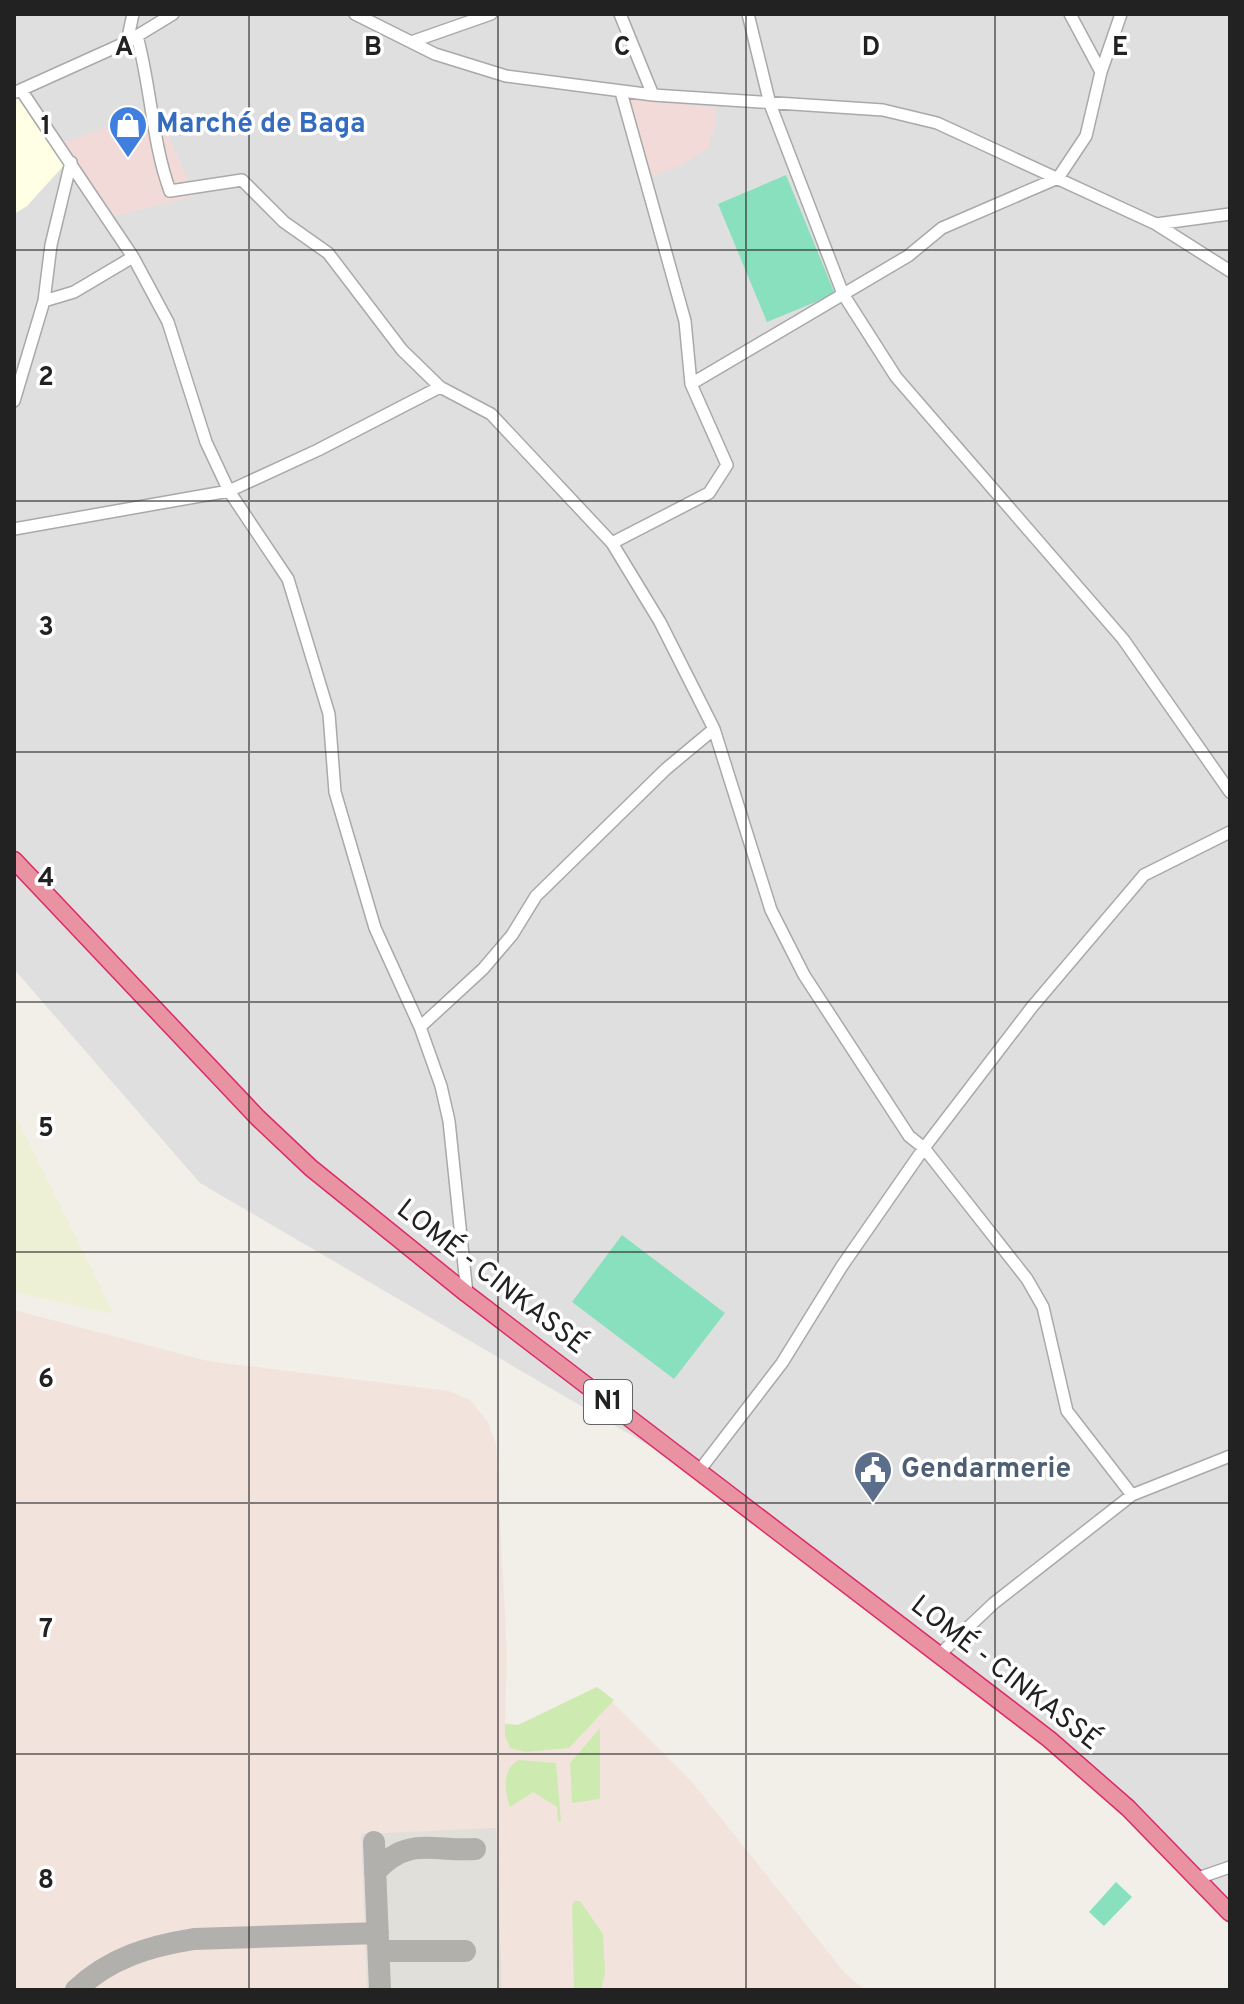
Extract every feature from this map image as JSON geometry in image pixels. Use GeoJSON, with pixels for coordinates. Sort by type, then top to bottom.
{"type":"FeatureCollection","features":[{"type":"Feature","properties":{"kind":"highway","name":"LOMÉ - CINKASSÉ"},"geometry":{"type":"LineString","coordinates":[[14,860],[258,1118],[378,1224],[940,1654],[1090,1774],[1230,1913]]}},
{"type":"Feature","properties":{"kind":"street"},"geometry":{"type":"LineString","coordinates":[[133,14],[132,39],[149,79],[164,176],[170,191],[242,180],[284,222],[328,253],[402,350],[440,387],[491,414],[612,543],[660,622],[714,729],[771,910],[797,962],[909,1136],[924,1148],[1027,1279],[1043,1307],[1067,1411],[1132,1495]]}},
{"type":"Feature","properties":{"kind":"street"},"geometry":{"type":"LineString","coordinates":[[173,14],[132,39],[17,91],[71,162],[133,257],[168,322],[206,442],[229,491],[288,579],[329,714],[335,792],[343,822],[375,928],[420,1027],[449,1121],[467,1294]]}},
{"type":"Feature","properties":{"kind":"street"},"geometry":{"type":"LineString","coordinates":[[355,14],[476,69],[621,92],[883,110],[937,123],[1156,224],[1230,271]]}},
{"type":"Feature","properties":{"kind":"street"},"geometry":{"type":"LineString","coordinates":[[411,42],[491,14]]}},
{"type":"Feature","properties":{"kind":"street"},"geometry":{"type":"LineString","coordinates":[[620,14],[653,95]]}},
{"type":"Feature","properties":{"kind":"street"},"geometry":{"type":"LineString","coordinates":[[748,14],[770,104],[843,294],[896,377],[1123,639],[1230,792]]}},
{"type":"Feature","properties":{"kind":"street"},"geometry":{"type":"LineString","coordinates":[[1070,14],[1101,72]]}},
{"type":"Feature","properties":{"kind":"street"},"geometry":{"type":"LineString","coordinates":[[691,384],[908,256],[942,228],[1058,178],[1086,136],[1101,72],[1121,14]]}},
{"type":"Feature","properties":{"kind":"street"},"geometry":{"type":"LineString","coordinates":[[612,543],[709,493],[727,465],[691,384],[685,321],[621,92]]}},
{"type":"Feature","properties":{"kind":"street"},"geometry":{"type":"LineString","coordinates":[[14,401],[44,301],[51,245],[71,162]]}},
{"type":"Feature","properties":{"kind":"street"},"geometry":{"type":"LineString","coordinates":[[1156,224],[1230,214]]}},
{"type":"Feature","properties":{"kind":"street"},"geometry":{"type":"LineString","coordinates":[[44,301],[74,292],[133,257]]}},
{"type":"Feature","properties":{"kind":"street"},"geometry":{"type":"LineString","coordinates":[[14,529],[229,491],[318,450],[440,387]]}},
{"type":"Feature","properties":{"kind":"street"},"geometry":{"type":"LineString","coordinates":[[420,1027],[483,969],[512,935],[536,896],[666,769],[714,729]]}},
{"type":"Feature","properties":{"kind":"street"},"geometry":{"type":"LineString","coordinates":[[699,1471],[782,1363],[842,1266],[924,1148],[1032,1007],[1144,875],[1230,832]]}},
{"type":"Feature","properties":{"kind":"street"},"geometry":{"type":"LineString","coordinates":[[940,1654],[994,1603],[1132,1495],[1230,1456]]}},
{"type":"Feature","properties":{"kind":"street"},"geometry":{"type":"LineString","coordinates":[[1198,1878],[1230,1867]]}},
{"type":"Feature","properties":{"kind":"shaded area"},"geometry":{"type":"Polygon","coordinates":[[[14,14],[1230,14],[1230,1924],[1063,1757],[689,1469],[200,1183],[14,969],[14,14]]]}},
{"type":"Feature","properties":{"kind":"shaded area"},"geometry":{"type":"Polygon","coordinates":[[[22,95],[67,162],[27,206],[14,214],[14,99],[22,95]]]}},
{"type":"Feature","properties":{"kind":"shaded area"},"geometry":{"type":"Polygon","coordinates":[[[626,97],[715,108],[716,124],[708,148],[683,164],[653,176],[626,97]]]}},
{"type":"Feature","properties":{"kind":"shaded area","name":"Marché de Baga"},"geometry":{"type":"Polygon","coordinates":[[[143,114],[165,127],[195,196],[112,217],[64,142],[143,114]]]}},
{"type":"Feature","properties":{"kind":"shaded area"},"geometry":{"type":"Polygon","coordinates":[[[14,1113],[114,1314],[14,1292],[14,1113]]]}},
{"type":"Feature","properties":{"kind":"shaded area"},"geometry":{"type":"Polygon","coordinates":[[[14,1310],[208,1361],[449,1391],[470,1400],[487,1421],[496,1443],[507,1654],[505,1723],[518,1725],[597,1687],[692,1782],[845,1973],[865,1990],[14,1990],[14,1310]]]}},
{"type":"Feature","properties":{"kind":"shaded area"},"geometry":{"type":"Polygon","coordinates":[[[496,1828],[502,1990],[367,1990],[361,1834],[496,1828]]]}},
{"type":"Feature","properties":{"kind":"green space"},"geometry":{"type":"Polygon","coordinates":[[[786,175],[835,294],[767,322],[718,204],[786,175]]]}},
{"type":"Feature","properties":{"kind":"green space"},"geometry":{"type":"Polygon","coordinates":[[[622,1235],[725,1313],[674,1379],[572,1302],[622,1235]]]}},
{"type":"Feature","properties":{"kind":"green space"},"geometry":{"type":"Polygon","coordinates":[[[597,1687],[614,1700],[569,1748],[525,1752],[510,1748],[505,1736],[505,1724],[518,1725],[597,1687]]]}},
{"type":"Feature","properties":{"kind":"green space"},"geometry":{"type":"Polygon","coordinates":[[[600,1728],[600,1799],[572,1803],[570,1763],[600,1728]]]}},
{"type":"Feature","properties":{"kind":"green space"},"geometry":{"type":"Polygon","coordinates":[[[519,1760],[556,1763],[561,1821],[558,1821],[557,1807],[533,1792],[510,1807],[506,1794],[507,1774],[519,1760]]]}},
{"type":"Feature","properties":{"kind":"green space"},"geometry":{"type":"Polygon","coordinates":[[[1116,1882],[1132,1897],[1104,1926],[1089,1912],[1116,1882]]]}},
{"type":"Feature","properties":{"kind":"green space"},"geometry":{"type":"Polygon","coordinates":[[[575,1901],[580,1901],[603,1934],[605,1974],[601,1990],[574,1990],[572,1906],[575,1901]]]}},
{"type":"Feature","properties":{"kind":"taxiway"},"geometry":{"type":"LineString","coordinates":[[374,1842],[380,1990]]}},
{"type":"Feature","properties":{"kind":"taxiway"},"geometry":{"type":"LineString","coordinates":[[375,1872],[399,1853],[410,1849],[475,1849]]}},
{"type":"Feature","properties":{"kind":"taxiway"},"geometry":{"type":"LineString","coordinates":[[76,1990],[116,1962],[178,1942],[378,1933]]}},
{"type":"Feature","properties":{"kind":"taxiway"},"geometry":{"type":"LineString","coordinates":[[379,1951],[465,1951]]}},
{"type":"Feature","properties":{"kind":"place","name":"Marché de Baga"},"geometry":{"type":"Point","coordinates":[128,159]}},
{"type":"Feature","properties":{"kind":"place","name":"Gendarmerie"},"geometry":{"type":"Point","coordinates":[873,1504]}}]}
